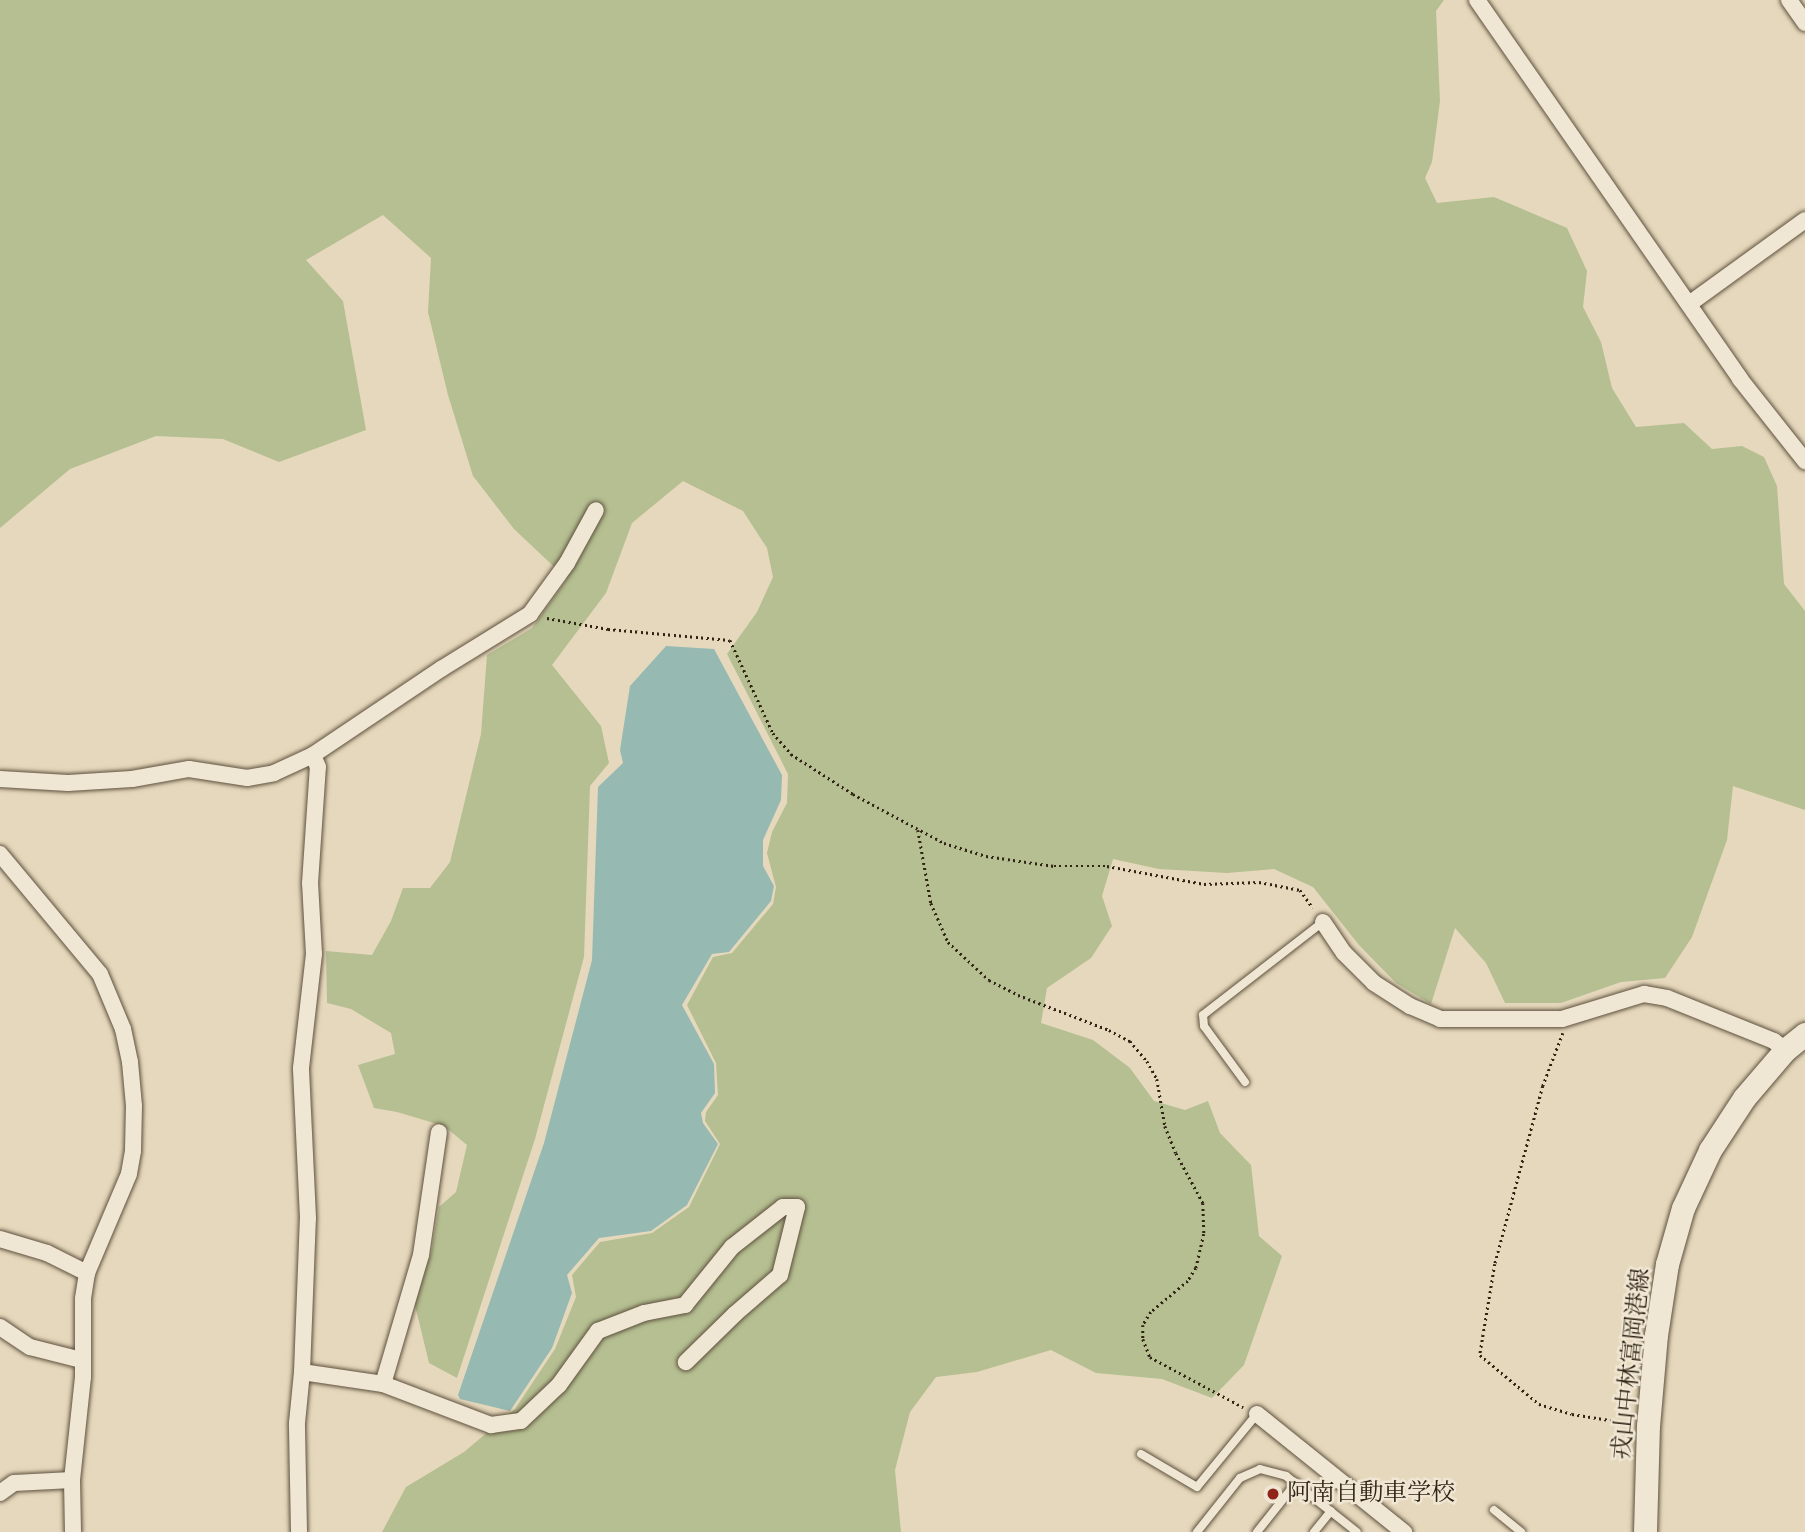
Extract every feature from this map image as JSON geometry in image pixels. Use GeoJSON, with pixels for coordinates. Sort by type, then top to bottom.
{"type":"FeatureCollection","features":[{"type":"Feature","properties":{"kind":"main road","name":"戎山中林富岡港線"},"geometry":{"type":"LineString","coordinates":[[1645,1532],[1648,1426],[1656,1335],[1667,1264],[1683,1208],[1710,1150],[1737,1108],[1785,1050],[1805,1034]]}},
{"type":"Feature","properties":{"kind":"street"},"geometry":{"type":"LineString","coordinates":[[1477,0],[1781,434],[1805,461]]}},
{"type":"Feature","properties":{"kind":"street"},"geometry":{"type":"LineString","coordinates":[[1789,0],[1805,23]]}},
{"type":"Feature","properties":{"kind":"street"},"geometry":{"type":"LineString","coordinates":[[1689,304],[1805,220]]}},
{"type":"Feature","properties":{"kind":"street"},"geometry":{"type":"LineString","coordinates":[[0,779],[94,782],[132,779],[189,769],[247,778],[274,774],[313,755],[441,669],[530,614],[567,563],[596,510]]}},
{"type":"Feature","properties":{"kind":"street"},"geometry":{"type":"LineString","coordinates":[[299,1532],[297,1423],[302,1372],[308,1218],[301,1068],[314,954],[310,883],[318,767],[313,755]]}},
{"type":"Feature","properties":{"kind":"street"},"geometry":{"type":"LineString","coordinates":[[0,854],[100,974],[123,1029],[133,1095],[133,1151],[122,1197],[87,1273],[83,1299],[83,1377],[72,1480],[73,1532]]}},
{"type":"Feature","properties":{"kind":"street"},"geometry":{"type":"LineString","coordinates":[[1323,922],[1344,953],[1374,983],[1409,1006],[1440,1019],[1562,1019],[1644,994],[1667,998],[1773,1041],[1785,1050]]}},
{"type":"Feature","properties":{"kind":"street"},"geometry":{"type":"LineString","coordinates":[[383,1384],[421,1255],[439,1132]]}},
{"type":"Feature","properties":{"kind":"street"},"geometry":{"type":"LineString","coordinates":[[302,1372],[383,1384],[491,1425],[521,1421],[559,1385],[598,1331],[643,1313],[685,1305],[732,1247],[783,1207],[797,1207],[780,1275],[734,1314],[686,1362]]}},
{"type":"Feature","properties":{"kind":"street"},"geometry":{"type":"LineString","coordinates":[[0,1239],[47,1253],[87,1273]]}},
{"type":"Feature","properties":{"kind":"street"},"geometry":{"type":"LineString","coordinates":[[0,1327],[30,1347],[81,1360]]}},
{"type":"Feature","properties":{"kind":"street"},"geometry":{"type":"LineString","coordinates":[[1257,1414],[1404,1532]]}},
{"type":"Feature","properties":{"kind":"street"},"geometry":{"type":"LineString","coordinates":[[0,1493],[14,1483],[72,1480]]}},
{"type":"Feature","properties":{"kind":"lane"},"geometry":{"type":"LineString","coordinates":[[1245,1082],[1204,1026],[1203,1015],[1323,922]]}},
{"type":"Feature","properties":{"kind":"lane"},"geometry":{"type":"LineString","coordinates":[[1141,1454],[1197,1487],[1257,1414]]}},
{"type":"Feature","properties":{"kind":"lane"},"geometry":{"type":"LineString","coordinates":[[1197,1532],[1240,1478],[1249,1472],[1271,1469],[1296,1483],[1357,1532]]}},
{"type":"Feature","properties":{"kind":"lane"},"geometry":{"type":"LineString","coordinates":[[1258,1532],[1296,1483]]}},
{"type":"Feature","properties":{"kind":"lane"},"geometry":{"type":"LineString","coordinates":[[1494,1510],[1521,1532]]}},
{"type":"Feature","properties":{"kind":"lane"},"geometry":{"type":"LineString","coordinates":[[1314,1532],[1331,1511]]}},
{"type":"Feature","properties":{"kind":"path"},"geometry":{"type":"LineString","coordinates":[[530,614],[608,629],[730,640],[773,733],[791,754],[944,843],[986,856],[1054,866],[1107,866],[1204,884],[1259,882],[1300,890],[1323,922]]}},
{"type":"Feature","properties":{"kind":"path"},"geometry":{"type":"LineString","coordinates":[[918,830],[931,903],[948,942],[989,980],[1018,995],[1109,1030],[1130,1041],[1147,1061],[1157,1079],[1165,1126],[1203,1203],[1204,1234],[1196,1268],[1188,1281],[1151,1312],[1143,1325],[1146,1351],[1150,1357],[1257,1414]]}},
{"type":"Feature","properties":{"kind":"path"},"geometry":{"type":"LineString","coordinates":[[1562,1019],[1565,1027],[1544,1086],[1495,1264],[1480,1355],[1539,1404],[1572,1414],[1648,1426]]}},
{"type":"Feature","properties":{"kind":"green space"},"geometry":{"type":"Polygon","coordinates":[[[0,0],[1444,0],[1436,11],[1440,101],[1432,162],[1425,178],[1437,203],[1494,197],[1567,228],[1587,271],[1583,307],[1601,342],[1612,388],[1636,427],[1684,423],[1712,449],[1742,446],[1764,457],[1777,486],[1784,584],[1805,611],[1805,810],[1733,786],[1727,840],[1692,937],[1665,978],[1621,982],[1561,1003],[1505,1003],[1486,963],[1455,928],[1431,1004],[1396,983],[1359,945],[1313,887],[1274,869],[1227,873],[1159,869],[1113,859],[1102,896],[1112,926],[1091,958],[1047,988],[1041,1023],[1093,1040],[1130,1068],[1154,1101],[1185,1110],[1208,1101],[1220,1133],[1251,1165],[1259,1236],[1282,1256],[1244,1365],[1212,1398],[1162,1379],[1096,1373],[1051,1350],[977,1372],[936,1377],[910,1412],[895,1470],[901,1532],[382,1532],[406,1487],[464,1452],[515,1409],[555,1349],[576,1297],[572,1275],[600,1242],[652,1233],[689,1207],[720,1144],[705,1121],[706,1112],[718,1095],[716,1063],[687,1005],[713,957],[732,953],[773,904],[776,887],[767,853],[772,832],[787,803],[788,774],[727,654],[757,612],[773,577],[767,548],[743,511],[683,481],[632,523],[606,593],[552,665],[601,726],[609,763],[590,786],[584,957],[535,1139],[457,1378],[429,1363],[414,1301],[431,1254],[439,1207],[456,1192],[467,1145],[444,1126],[374,1108],[358,1065],[395,1054],[391,1033],[351,1009],[327,1003],[326,951],[372,955],[391,921],[403,888],[430,888],[450,862],[481,734],[487,655],[532,628],[567,579],[514,529],[473,476],[448,395],[428,312],[431,258],[383,215],[306,260],[343,301],[366,430],[279,462],[223,439],[156,436],[70,469],[0,528],[0,0]]]}},
{"type":"Feature","properties":{"kind":"water"},"geometry":{"type":"Polygon","coordinates":[[[666,646],[714,649],[782,775],[781,800],[763,840],[763,866],[774,886],[771,901],[729,952],[712,954],[682,1005],[714,1064],[715,1093],[701,1113],[703,1123],[718,1144],[687,1205],[651,1231],[599,1238],[567,1275],[572,1293],[552,1348],[510,1411],[460,1399],[458,1395],[544,1143],[592,960],[598,787],[623,763],[620,750],[630,686],[666,646]]]}},
{"type":"Feature","properties":{"kind":"place","name":"阿南自動車学校"},"geometry":{"type":"Point","coordinates":[1273,1494]}}]}
